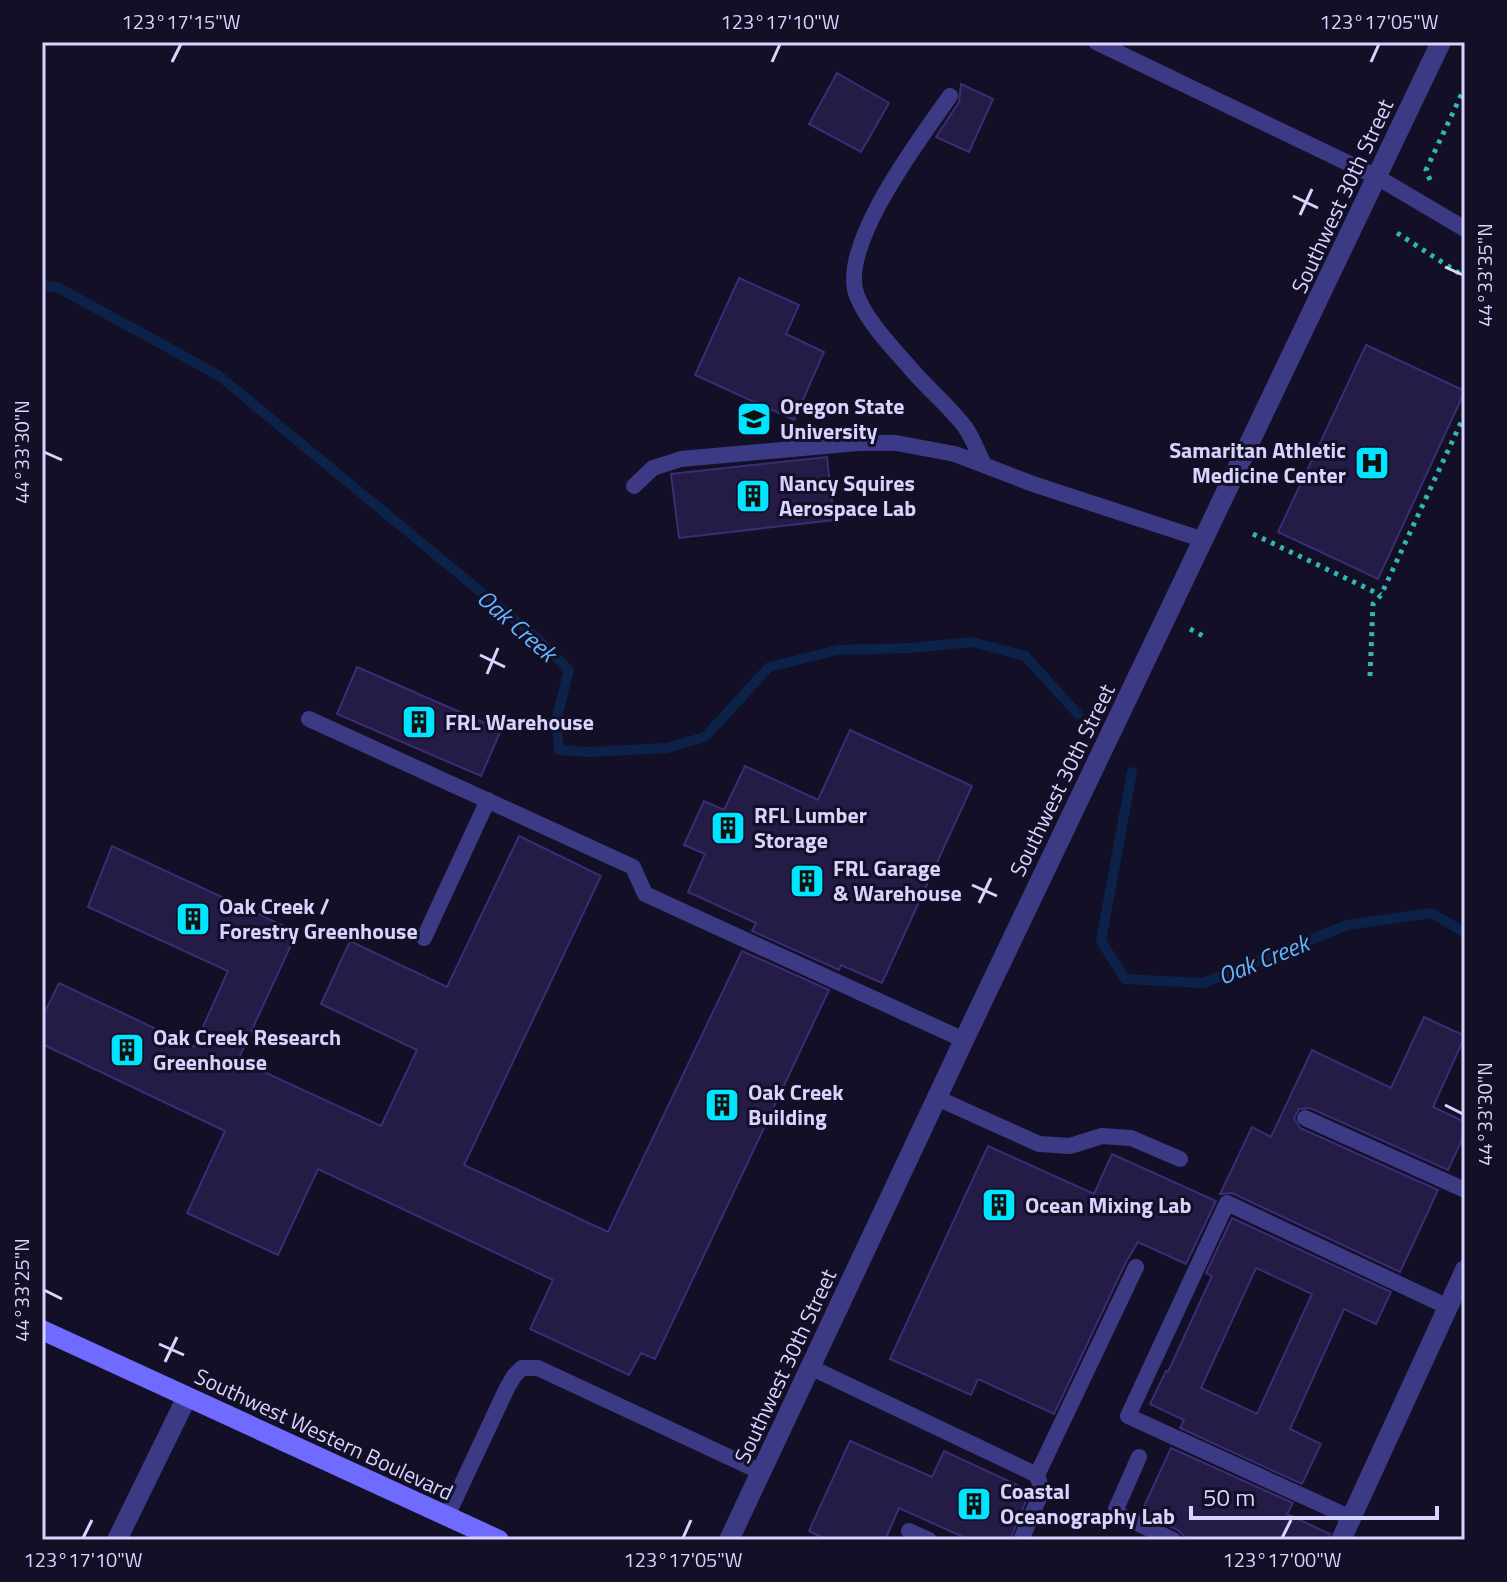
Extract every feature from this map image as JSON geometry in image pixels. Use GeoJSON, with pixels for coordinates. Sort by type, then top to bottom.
{"type":"FeatureCollection","features":[{"type":"Feature","properties":{"kind":"main road","name":"Southwest Western Boulevard"},"geometry":{"type":"LineString","coordinates":[[42,1330],[499,1540]]}},
{"type":"Feature","properties":{"kind":"street","name":"Southwest 30th Street"},"geometry":{"type":"LineString","coordinates":[[729,1540],[1441,42]]}},
{"type":"Feature","properties":{"kind":"street"},"geometry":{"type":"LineString","coordinates":[[1341,1540],[1465,1270]]}},
{"type":"Feature","properties":{"kind":"street"},"geometry":{"type":"LineString","coordinates":[[117,1540],[187,1397]]}},
{"type":"Feature","properties":{"kind":"lane"},"geometry":{"type":"LineString","coordinates":[[1096,42],[1377,177],[1465,229]]}},
{"type":"Feature","properties":{"kind":"lane"},"geometry":{"type":"LineString","coordinates":[[950,96],[894,177],[877,208],[860,247],[854,279],[856,295],[872,322],[913,372],[967,428],[984,465]]}},
{"type":"Feature","properties":{"kind":"lane"},"geometry":{"type":"LineString","coordinates":[[634,486],[653,468],[681,459],[858,443],[896,443],[955,454],[1204,540]]}},
{"type":"Feature","properties":{"kind":"lane"},"geometry":{"type":"LineString","coordinates":[[309,719],[633,867],[645,894],[964,1040]]}},
{"type":"Feature","properties":{"kind":"lane"},"geometry":{"type":"LineString","coordinates":[[424,938],[488,800]]}},
{"type":"Feature","properties":{"kind":"lane"},"geometry":{"type":"LineString","coordinates":[[937,1098],[1039,1144],[1070,1146],[1102,1136],[1131,1138],[1180,1159]]}},
{"type":"Feature","properties":{"kind":"lane"},"geometry":{"type":"LineString","coordinates":[[1305,1118],[1465,1190]]}},
{"type":"Feature","properties":{"kind":"lane"},"geometry":{"type":"LineString","coordinates":[[1351,1518],[1128,1416],[1227,1203],[1448,1307]]}},
{"type":"Feature","properties":{"kind":"lane"},"geometry":{"type":"LineString","coordinates":[[1021,1540],[1042,1491],[1037,1475],[1136,1267]]}},
{"type":"Feature","properties":{"kind":"lane"},"geometry":{"type":"LineString","coordinates":[[810,1367],[1037,1475]]}},
{"type":"Feature","properties":{"kind":"lane"},"geometry":{"type":"LineString","coordinates":[[447,1516],[507,1388],[522,1368],[538,1368],[761,1472]]}},
{"type":"Feature","properties":{"kind":"lane"},"geometry":{"type":"LineString","coordinates":[[1139,1457],[1116,1509],[1120,1515],[1173,1540]]}},
{"type":"Feature","properties":{"kind":"lane"},"geometry":{"type":"LineString","coordinates":[[909,1531],[929,1540]]}},
{"type":"Feature","properties":{"kind":"path"},"geometry":{"type":"LineString","coordinates":[[1431,182],[1426,170],[1465,87]]}},
{"type":"Feature","properties":{"kind":"path"},"geometry":{"type":"LineString","coordinates":[[1397,233],[1465,277]]}},
{"type":"Feature","properties":{"kind":"path"},"geometry":{"type":"LineString","coordinates":[[1416,246],[1421,236]]}},
{"type":"Feature","properties":{"kind":"path"},"geometry":{"type":"LineString","coordinates":[[1370,676],[1372,608],[1381,595],[1465,414]]}},
{"type":"Feature","properties":{"kind":"path"},"geometry":{"type":"LineString","coordinates":[[1253,534],[1381,595]]}},
{"type":"Feature","properties":{"kind":"building"},"geometry":{"type":"Polygon","coordinates":[[[837,73],[889,103],[861,152],[809,124],[837,73]]]}},
{"type":"Feature","properties":{"kind":"building"},"geometry":{"type":"Polygon","coordinates":[[[961,84],[993,99],[969,152],[936,137],[959,102],[961,84]]]}},
{"type":"Feature","properties":{"kind":"building"},"geometry":{"type":"Polygon","coordinates":[[[739,278],[799,305],[786,334],[824,352],[794,420],[695,375],[739,278]]]}},
{"type":"Feature","properties":{"kind":"building","name":"Samaritan Athletic Medicine Center"},"geometry":{"type":"Polygon","coordinates":[[[1366,345],[1465,391],[1378,579],[1278,532],[1366,345]]]}},
{"type":"Feature","properties":{"kind":"building","name":"Nancy Squires Aerospace Lab"},"geometry":{"type":"Polygon","coordinates":[[[827,457],[834,520],[679,538],[671,474],[827,457]]]}},
{"type":"Feature","properties":{"kind":"building","name":"FRL Warehouse"},"geometry":{"type":"Polygon","coordinates":[[[357,667],[501,730],[481,776],[337,714],[357,667]]]}},
{"type":"Feature","properties":{"kind":"building"},"geometry":{"type":"Polygon","coordinates":[[[850,730],[972,786],[882,983],[841,965],[839,970],[752,931],[756,923],[688,892],[705,854],[684,845],[704,801],[724,810],[745,766],[818,800],[850,730]]]}},
{"type":"Feature","properties":{"kind":"building","name":"Oak Creek Building"},"geometry":{"type":"Polygon","coordinates":[[[519,836],[601,876],[464,1165],[608,1232],[742,951],[829,990],[655,1359],[641,1353],[629,1375],[530,1329],[553,1280],[318,1169],[278,1255],[187,1213],[225,1131],[42,1044],[42,1018],[59,983],[194,1047],[228,971],[88,907],[112,846],[297,932],[238,1060],[381,1126],[417,1050],[321,1004],[350,941],[447,987],[519,836]]]}},
{"type":"Feature","properties":{"kind":"building"},"geometry":{"type":"Polygon","coordinates":[[[1424,1017],[1465,1036],[1433,1107],[1465,1122],[1465,1133],[1448,1170],[1310,1108],[1299,1109],[1294,1118],[1300,1128],[1438,1190],[1400,1272],[1232,1193],[1220,1194],[1252,1127],[1271,1137],[1312,1050],[1391,1088],[1424,1017]]]}},
{"type":"Feature","properties":{"kind":"building"},"geometry":{"type":"Polygon","coordinates":[[[988,1146],[1094,1194],[1112,1154],[1216,1201],[1186,1264],[1138,1242],[1054,1414],[978,1379],[971,1395],[890,1359],[988,1146]]]}},
{"type":"Feature","properties":{"kind":"building"},"geometry":{"type":"Polygon","coordinates":[[[1232,1218],[1391,1292],[1376,1324],[1344,1309],[1290,1429],[1321,1444],[1302,1484],[1180,1428],[1184,1420],[1150,1404],[1212,1276],[1206,1273],[1232,1218]],[[1256,1268],[1201,1388],[1257,1414],[1312,1294],[1256,1268]]]}},
{"type":"Feature","properties":{"kind":"building"},"geometry":{"type":"Polygon","coordinates":[[[850,1441],[932,1477],[944,1451],[1030,1491],[1010,1540],[970,1540],[899,1508],[885,1540],[828,1540],[809,1531],[850,1441]]]}},
{"type":"Feature","properties":{"kind":"building"},"geometry":{"type":"Polygon","coordinates":[[[1171,1448],[1293,1503],[1287,1514],[1330,1534],[1328,1540],[1188,1540],[1178,1530],[1141,1513],[1171,1448]]]}},
{"type":"Feature","properties":{"kind":"waterway","name":"Oak Creek"},"geometry":{"type":"LineString","coordinates":[[42,285],[59,288],[218,375],[538,639],[569,670],[556,721],[559,750],[588,752],[667,748],[705,737],[769,667],[838,650],[972,642],[1025,656],[1078,714]]}},
{"type":"Feature","properties":{"kind":"waterway","name":"Oak Creek"},"geometry":{"type":"LineString","coordinates":[[1132,772],[1101,941],[1125,979],[1203,983],[1347,925],[1432,913],[1465,933]]}},
{"type":"Feature","properties":{"kind":"place","name":"Oregon State University"},"geometry":{"type":"Point","coordinates":[754,419]}},
{"type":"Feature","properties":{"kind":"place","name":"Samaritan Athletic Medicine Center"},"geometry":{"type":"Point","coordinates":[1372,463]}},
{"type":"Feature","properties":{"kind":"place","name":"Nancy Squires Aerospace Lab"},"geometry":{"type":"Point","coordinates":[753,496]}},
{"type":"Feature","properties":{"kind":"place","name":"FRL Warehouse"},"geometry":{"type":"Point","coordinates":[419,722]}},
{"type":"Feature","properties":{"kind":"place","name":"RFL Lumber Storage"},"geometry":{"type":"Point","coordinates":[728,828]}},
{"type":"Feature","properties":{"kind":"place","name":"FRL Garage & Warehouse"},"geometry":{"type":"Point","coordinates":[807,881]}},
{"type":"Feature","properties":{"kind":"place","name":"Oak Creek / Forestry Greenhouse"},"geometry":{"type":"Point","coordinates":[193,919]}},
{"type":"Feature","properties":{"kind":"place","name":"Oak Creek Research Greenhouse"},"geometry":{"type":"Point","coordinates":[127,1050]}},
{"type":"Feature","properties":{"kind":"place","name":"Oak Creek Building"},"geometry":{"type":"Point","coordinates":[722,1105]}},
{"type":"Feature","properties":{"kind":"place","name":"Ocean Mixing Lab"},"geometry":{"type":"Point","coordinates":[999,1205]}},
{"type":"Feature","properties":{"kind":"place","name":"Coastal Oceanography Lab"},"geometry":{"type":"Point","coordinates":[974,1504]}}]}
